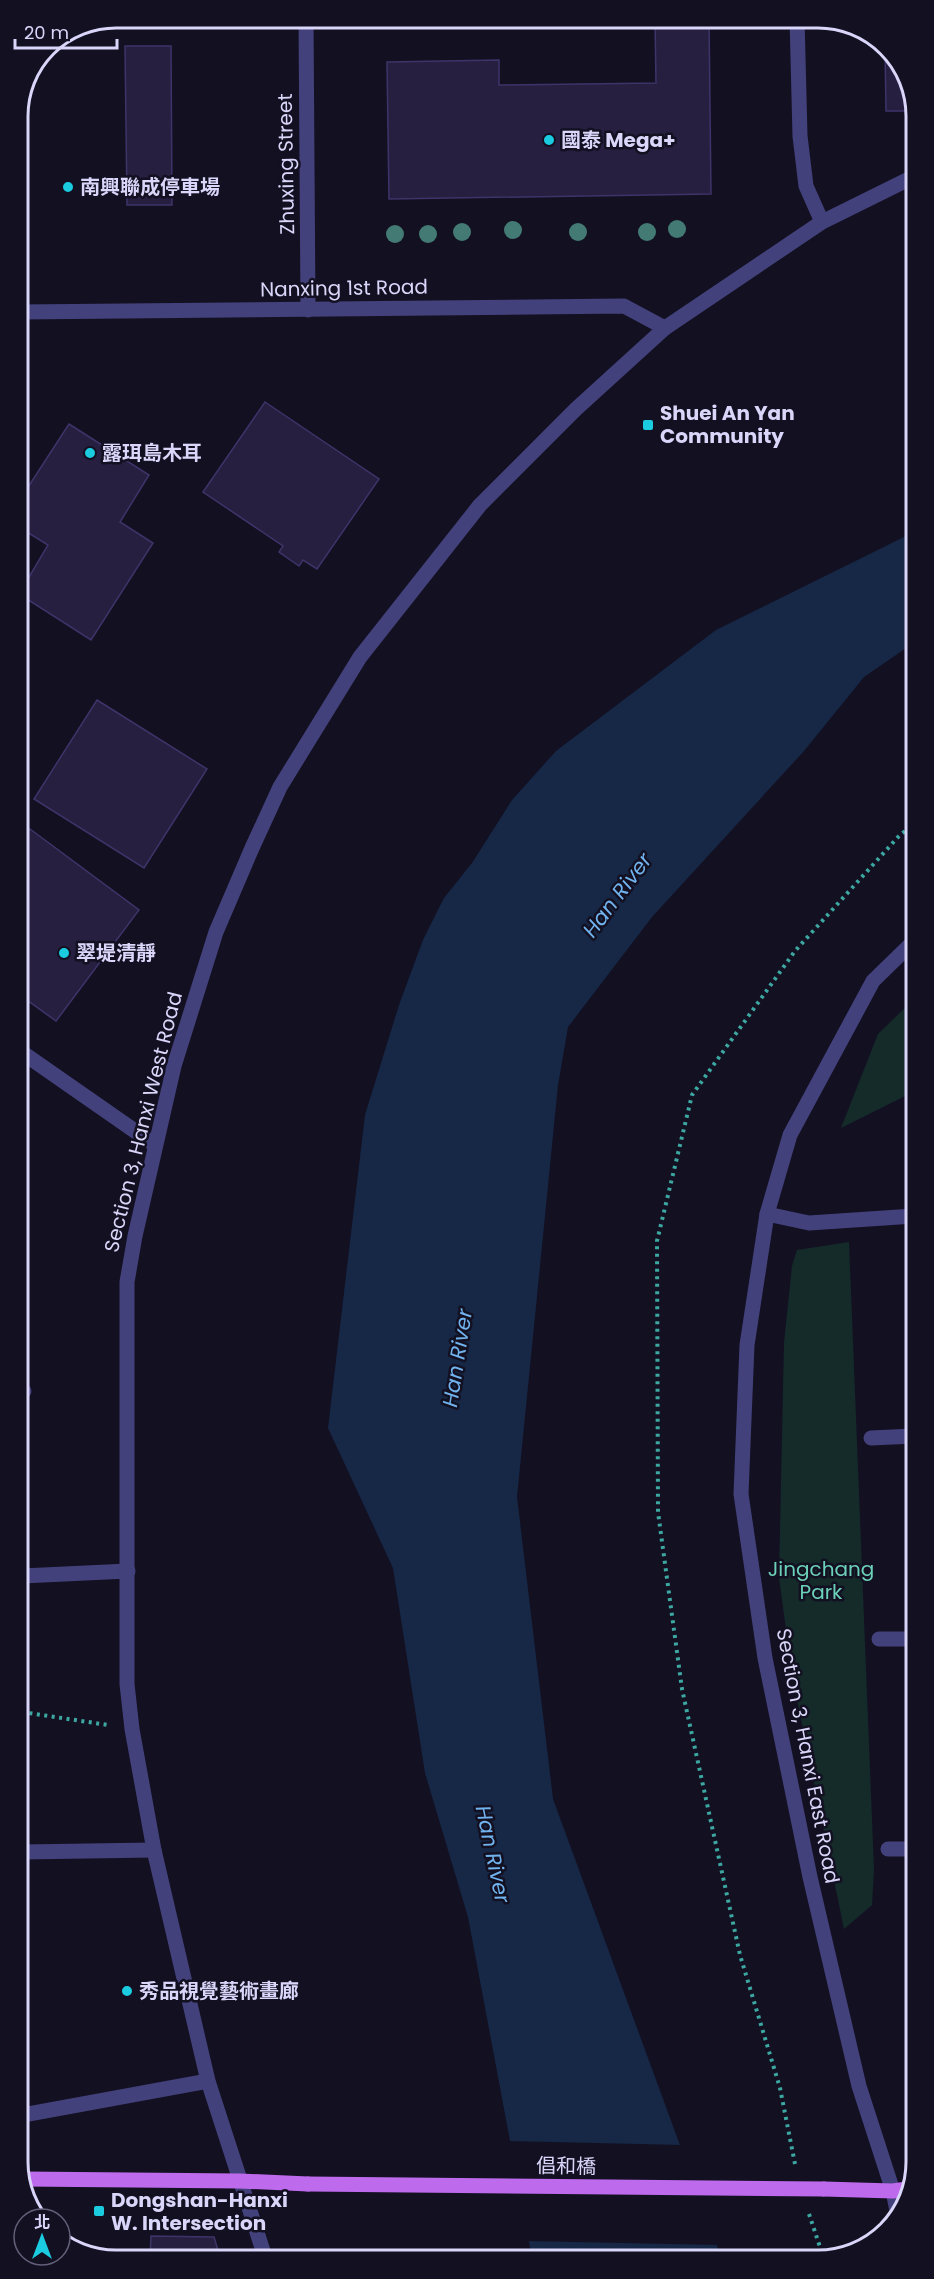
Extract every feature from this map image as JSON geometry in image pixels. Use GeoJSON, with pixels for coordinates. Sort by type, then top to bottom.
{"type":"FeatureCollection","features":[{"type":"Feature","properties":{"kind":"main road","name":"倡和橋"},"geometry":{"type":"LineString","coordinates":[[30,2179],[900,2190]]}},
{"type":"Feature","properties":{"kind":"street","name":"Zhuxing Street"},"geometry":{"type":"LineString","coordinates":[[306,28],[308,310]]}},
{"type":"Feature","properties":{"kind":"street"},"geometry":{"type":"LineString","coordinates":[[797,29],[801,146],[806,186],[822,222]]}},
{"type":"Feature","properties":{"kind":"street","name":"Section 3, Hanxi West Road"},"geometry":{"type":"LineString","coordinates":[[263,2250],[208,2081],[154,1850],[132,1728],[127,1684],[127,1282],[135,1236],[174,1066],[197,989],[216,932],[280,787],[360,657],[480,505],[576,410],[665,328],[822,222],[906,180]]}},
{"type":"Feature","properties":{"kind":"street","name":"Nanxing 1st Road"},"geometry":{"type":"LineString","coordinates":[[29,312],[624,306],[665,328]]}},
{"type":"Feature","properties":{"kind":"street","name":"Section 3, Hanxi East Road"},"geometry":{"type":"LineString","coordinates":[[900,2190],[859,2086],[810,1877],[765,1658],[741,1494],[747,1346],[767,1214],[790,1135],[873,981],[906,949]]}},
{"type":"Feature","properties":{"kind":"street"},"geometry":{"type":"LineString","coordinates":[[29,1057],[155,1146]]}},
{"type":"Feature","properties":{"kind":"street"},"geometry":{"type":"LineString","coordinates":[[767,1214],[809,1223],[906,1217]]}},
{"type":"Feature","properties":{"kind":"street"},"geometry":{"type":"LineString","coordinates":[[871,1438],[906,1436]]}},
{"type":"Feature","properties":{"kind":"street"},"geometry":{"type":"LineString","coordinates":[[28,1576],[128,1571]]}},
{"type":"Feature","properties":{"kind":"street"},"geometry":{"type":"LineString","coordinates":[[879,1639],[906,1639]]}},
{"type":"Feature","properties":{"kind":"street"},"geometry":{"type":"LineString","coordinates":[[888,1849],[906,1849]]}},
{"type":"Feature","properties":{"kind":"street"},"geometry":{"type":"LineString","coordinates":[[28,1852],[154,1850]]}},
{"type":"Feature","properties":{"kind":"street"},"geometry":{"type":"LineString","coordinates":[[28,2114],[208,2081]]}},
{"type":"Feature","properties":{"kind":"path"},"geometry":{"type":"LineString","coordinates":[[28,1713],[132,1728]]}},
{"type":"Feature","properties":{"kind":"green space"},"geometry":{"type":"Polygon","coordinates":[[[906,1007],[906,1096],[841,1128],[878,1034],[906,1007]]]}},
{"type":"Feature","properties":{"kind":"green space","name":"Jingchang Park"},"geometry":{"type":"Polygon","coordinates":[[[849,1242],[874,1870],[872,1905],[844,1929],[792,1675],[779,1577],[784,1343],[792,1266],[797,1250],[849,1242]]]}},
{"type":"Feature","properties":{"kind":"water","name":"Han River"},"geometry":{"type":"Polygon","coordinates":[[[906,536],[906,648],[864,677],[804,751],[652,917],[568,1027],[558,1085],[517,1497],[553,1799],[718,2250],[530,2250],[468,1917],[425,1773],[393,1568],[328,1428],[365,1115],[399,1005],[423,940],[444,898],[472,863],[512,800],[556,751],[716,630],[906,536]]]}},
{"type":"Feature","properties":{"kind":"pier"},"geometry":{"type":"Polygon","coordinates":[[[508,2141],[683,2145],[719,2245],[526,2241],[508,2141]]]}},
{"type":"Feature","properties":{"kind":"building","name":"國泰 Mega+"},"geometry":{"type":"Polygon","coordinates":[[[655,29],[709,29],[711,194],[389,199],[387,62],[499,60],[499,85],[656,83],[655,29]]]}},
{"type":"Feature","properties":{"kind":"building"},"geometry":{"type":"Polygon","coordinates":[[[125,46],[171,46],[172,205],[127,205],[125,46]]]}},
{"type":"Feature","properties":{"kind":"building"},"geometry":{"type":"Polygon","coordinates":[[[885,60],[901,88],[905,111],[886,111],[885,60]]]}},
{"type":"Feature","properties":{"kind":"building"},"geometry":{"type":"Polygon","coordinates":[[[265,402],[379,479],[317,569],[303,560],[299,566],[279,552],[283,546],[203,492],[265,402]]]}},
{"type":"Feature","properties":{"kind":"building"},"geometry":{"type":"Polygon","coordinates":[[[69,424],[149,475],[120,522],[153,543],[91,640],[29,600],[29,577],[48,545],[29,533],[29,486],[69,424]]]}},
{"type":"Feature","properties":{"kind":"building"},"geometry":{"type":"Polygon","coordinates":[[[97,700],[207,769],[144,868],[34,799],[97,700]]]}},
{"type":"Feature","properties":{"kind":"building","name":"翠堤清靜"},"geometry":{"type":"Polygon","coordinates":[[[30,829],[139,910],[56,1021],[29,1001],[30,829]]]}},
{"type":"Feature","properties":{"kind":"building"},"geometry":{"type":"Polygon","coordinates":[[[151,2236],[214,2237],[218,2250],[150,2250],[151,2236]]]}},
{"type":"Feature","properties":{"kind":"place","name":"國泰 Mega+"},"geometry":{"type":"Point","coordinates":[549,140]}},
{"type":"Feature","properties":{"kind":"place","name":"南興聯成停車場"},"geometry":{"type":"Point","coordinates":[68,187]}},
{"type":"Feature","properties":{"kind":"place","name":"Shuei An Yan Community"},"geometry":{"type":"Point","coordinates":[648,425]}},
{"type":"Feature","properties":{"kind":"place","name":"露珥島木耳"},"geometry":{"type":"Point","coordinates":[90,453]}},
{"type":"Feature","properties":{"kind":"place","name":"翠堤清靜"},"geometry":{"type":"Point","coordinates":[64,953]}},
{"type":"Feature","properties":{"kind":"place","name":"秀品視覺藝術畫廊"},"geometry":{"type":"Point","coordinates":[127,1991]}},
{"type":"Feature","properties":{"kind":"place","name":"Dongshan-Hanxi W. Intersection"},"geometry":{"type":"Point","coordinates":[99,2211]}}]}
